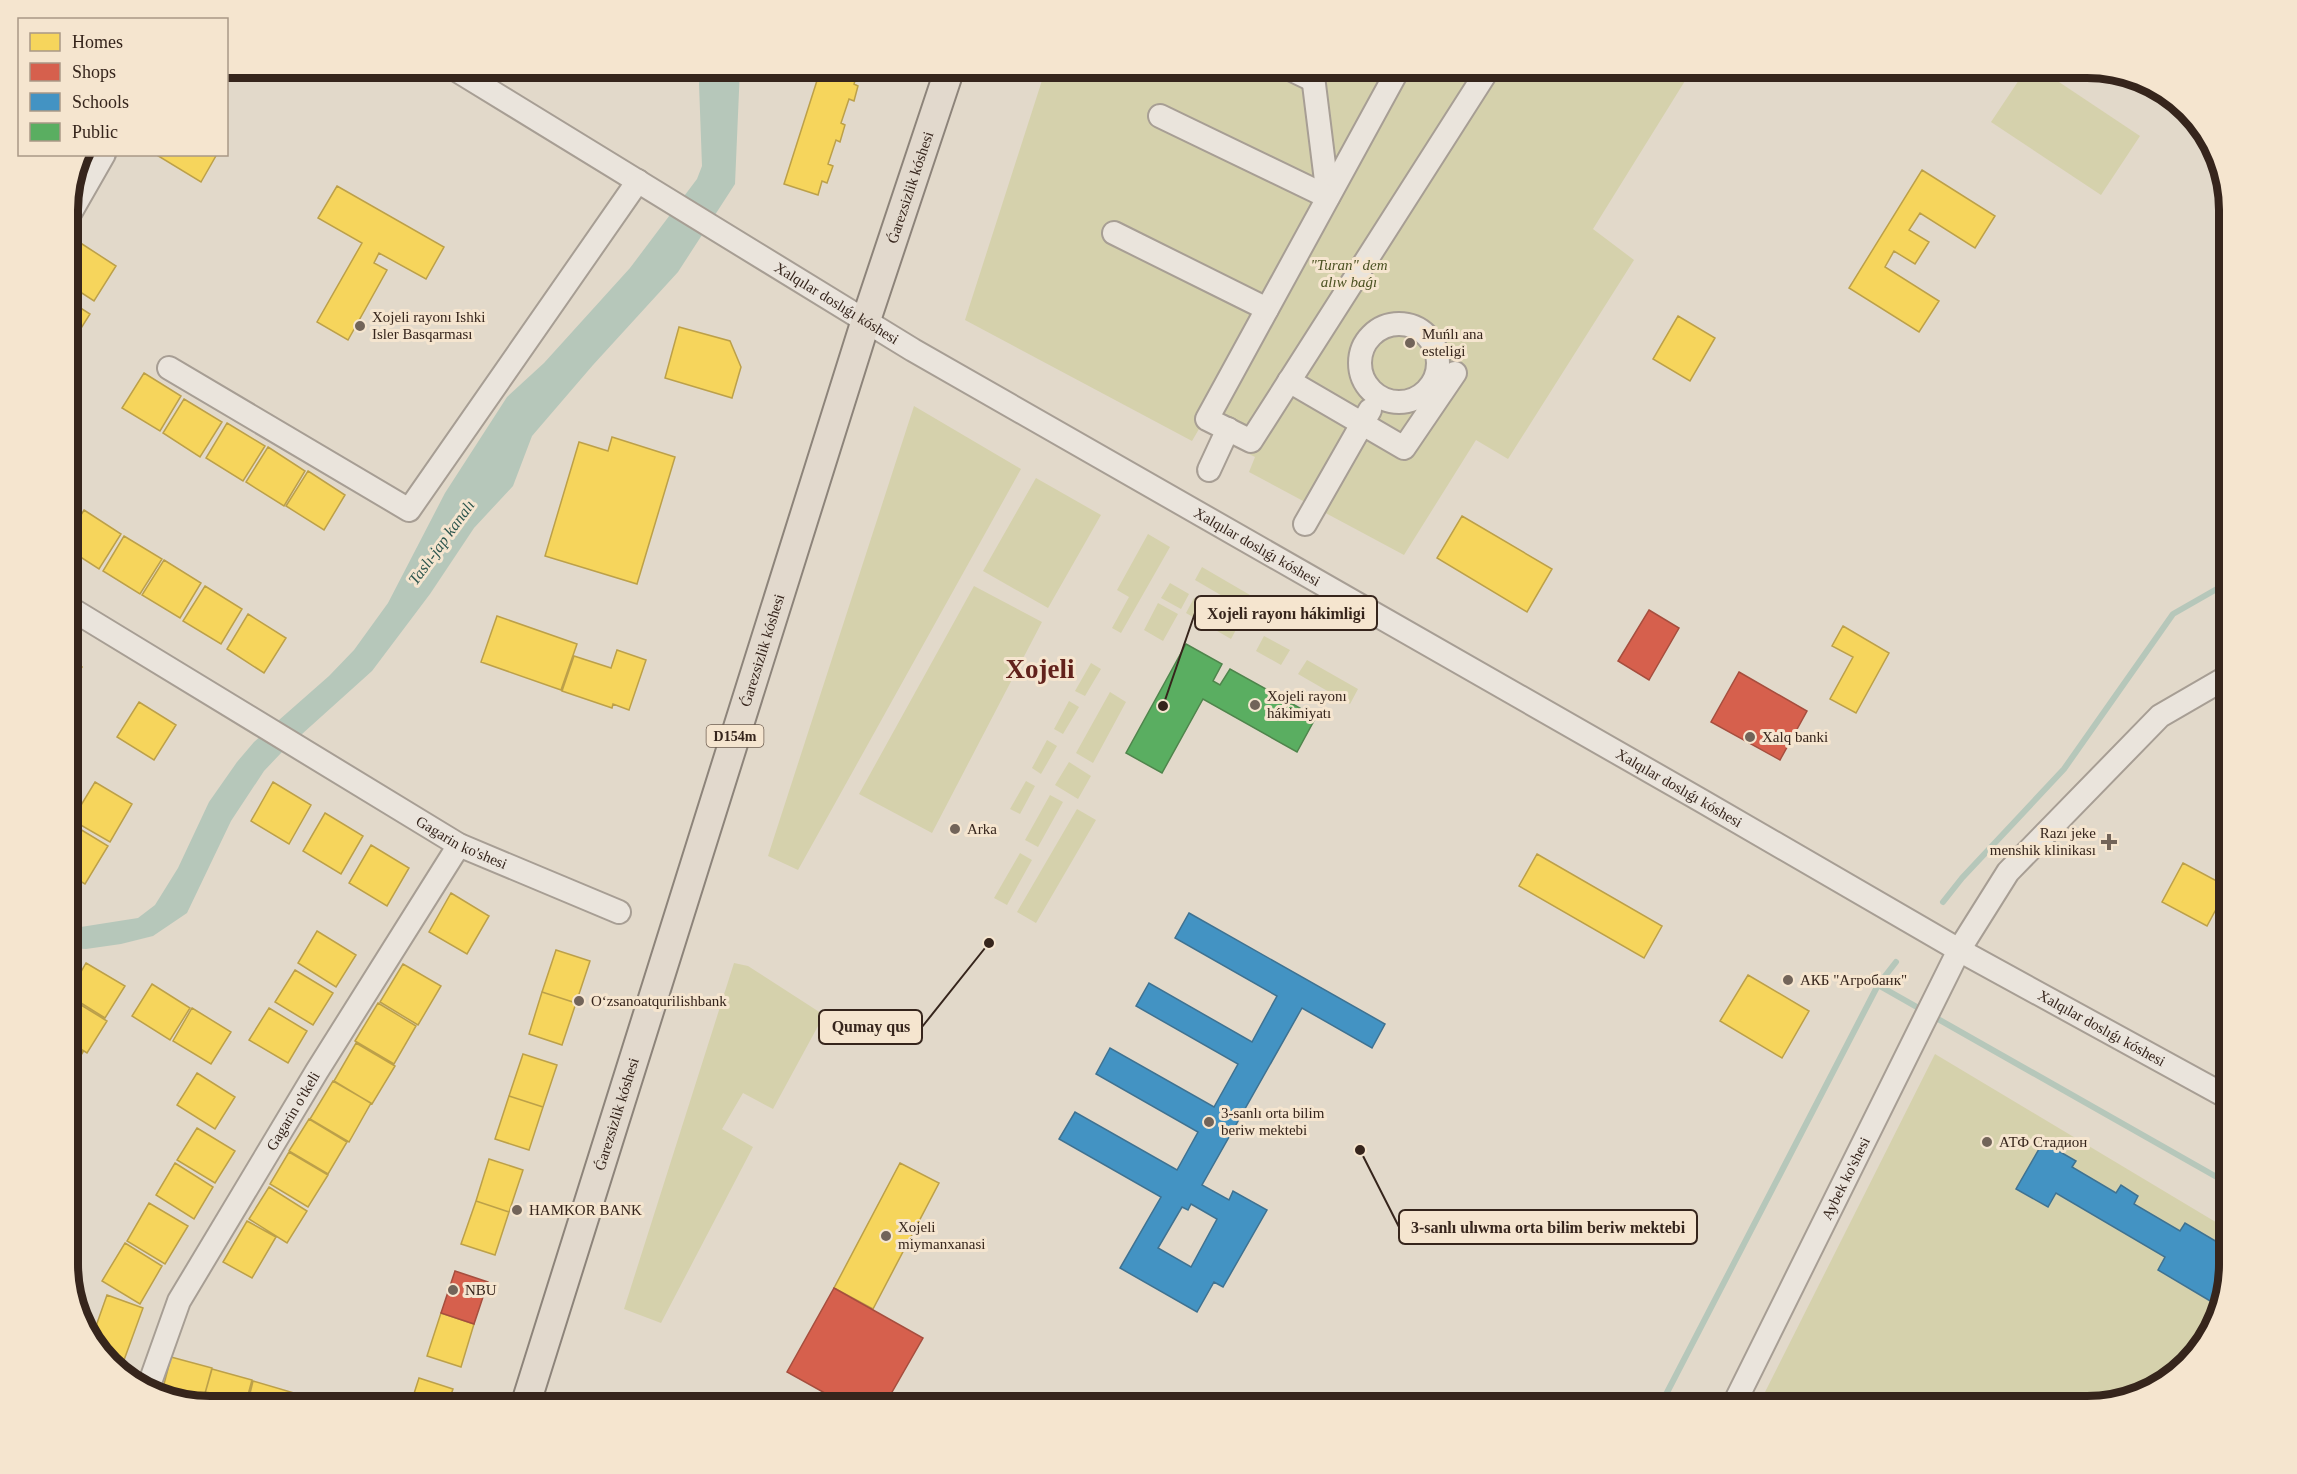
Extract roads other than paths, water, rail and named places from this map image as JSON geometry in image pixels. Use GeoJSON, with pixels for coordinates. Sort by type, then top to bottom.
{"type":"FeatureCollection","features":[{"type":"Feature","properties":{"kind":"main road","name":"Ǵarezsizlik kóshesi"},"geometry":{"type":"LineString","coordinates":[[528,1396],[866,320],[947,78]]}},
{"type":"Feature","properties":{"kind":"street","name":"Xalqılar doslıǵı kóshesi"},"geometry":{"type":"LineString","coordinates":[[469,78],[913,350],[1959,950],[2219,1093]]}},
{"type":"Feature","properties":{"kind":"street"},"geometry":{"type":"LineString","coordinates":[[1313,78],[1328,197]]}},
{"type":"Feature","properties":{"kind":"street"},"geometry":{"type":"LineString","coordinates":[[1393,78],[1207,419],[1251,441],[1474,78]]}},
{"type":"Feature","properties":{"kind":"street"},"geometry":{"type":"LineString","coordinates":[[1160,116],[1328,197]]}},
{"type":"Feature","properties":{"kind":"street"},"geometry":{"type":"LineString","coordinates":[[78,199],[103,156]]}},
{"type":"Feature","properties":{"kind":"street"},"geometry":{"type":"LineString","coordinates":[[169,369],[409,510],[638,181]]}},
{"type":"Feature","properties":{"kind":"street"},"geometry":{"type":"LineString","coordinates":[[1114,233],[1267,309]]}},
{"type":"Feature","properties":{"kind":"street"},"geometry":{"type":"LineString","coordinates":[[1401,324],[1414,327],[1425,334],[1433,344],[1437,357],[1437,370],[1444,382],[1408,400],[1390,400],[1378,395],[1369,387],[1360,364],[1362,352],[1367,341],[1376,331],[1401,324]]}},
{"type":"Feature","properties":{"kind":"street"},"geometry":{"type":"LineString","coordinates":[[1289,381],[1404,448],[1444,382]]}},
{"type":"Feature","properties":{"kind":"street"},"geometry":{"type":"LineString","coordinates":[[1305,524],[1378,395]]}},
{"type":"Feature","properties":{"kind":"street"},"geometry":{"type":"LineString","coordinates":[[1209,470],[1228,429]]}},
{"type":"Feature","properties":{"kind":"street","name":"Gagarin ko'shesi"},"geometry":{"type":"LineString","coordinates":[[78,613],[459,845],[619,912]]}},
{"type":"Feature","properties":{"kind":"street","name":"Aybek ko'shesi"},"geometry":{"type":"LineString","coordinates":[[1738,1396],[1959,950],[2008,872],[2160,716],[2219,681]]}},
{"type":"Feature","properties":{"kind":"street","name":"Gagarin o'tkeli"},"geometry":{"type":"LineString","coordinates":[[150,1381],[179,1301],[317,1071],[459,845]]}},
{"type":"Feature","properties":{"kind":"water","name":"Taslı-jap kanalı"},"geometry":{"type":"Polygon","coordinates":[[[700,78],[740,78],[735,184],[678,272],[532,436],[513,486],[474,528],[430,594],[372,671],[264,771],[231,821],[187,913],[153,936],[121,944],[78,949],[78,927],[138,918],[155,905],[178,868],[209,802],[237,762],[254,742],[329,676],[354,650],[388,603],[445,493],[507,397],[544,363],[630,268],[697,179],[702,166],[700,78]]]}},
{"type":"Feature","properties":{"kind":"waterway"},"geometry":{"type":"LineString","coordinates":[[1943,902],[1962,878],[2064,769],[2173,614],[2219,588]]}},
{"type":"Feature","properties":{"kind":"waterway"},"geometry":{"type":"LineString","coordinates":[[1665,1396],[1878,985],[1896,962]]}},
{"type":"Feature","properties":{"kind":"waterway"},"geometry":{"type":"LineString","coordinates":[[1878,985],[2219,1178]]}},
{"type":"Feature","properties":{"kind":"place","name":"Xojeli rayonı Ishki Isler Basqarması"},"geometry":{"type":"Point","coordinates":[360,326]}},
{"type":"Feature","properties":{"kind":"place","name":"Muńlı ana esteligi"},"geometry":{"type":"Point","coordinates":[1410,343]}},
{"type":"Feature","properties":{"kind":"place","name":"Xojeli rayonı hákimiyatı"},"geometry":{"type":"Point","coordinates":[1255,705]}},
{"type":"Feature","properties":{"kind":"place","name":"Xojeli rayonı hákimligi"},"geometry":{"type":"Point","coordinates":[1163,706]}},
{"type":"Feature","properties":{"kind":"place","name":"Xalq banki"},"geometry":{"type":"Point","coordinates":[1750,737]}},
{"type":"Feature","properties":{"kind":"place","name":"Arka"},"geometry":{"type":"Point","coordinates":[955,829]}},
{"type":"Feature","properties":{"kind":"place","name":"Razı jeke menshik klinikası"},"geometry":{"type":"Point","coordinates":[2109,842]}},
{"type":"Feature","properties":{"kind":"place","name":"Qumay qus"},"geometry":{"type":"Point","coordinates":[989,943]}},
{"type":"Feature","properties":{"kind":"place","name":"АКБ \"Агробанк\""},"geometry":{"type":"Point","coordinates":[1788,980]}},
{"type":"Feature","properties":{"kind":"place","name":"Oʻzsanoatqurilishbank"},"geometry":{"type":"Point","coordinates":[579,1001]}},
{"type":"Feature","properties":{"kind":"place","name":"3-sanlı orta bilim beriw mektebi"},"geometry":{"type":"Point","coordinates":[1209,1122]}},
{"type":"Feature","properties":{"kind":"place","name":"АТФ Стадион"},"geometry":{"type":"Point","coordinates":[1987,1142]}},
{"type":"Feature","properties":{"kind":"place","name":"3-sanlı ulıwma orta bilim beriw mektebi"},"geometry":{"type":"Point","coordinates":[1360,1150]}},
{"type":"Feature","properties":{"kind":"place","name":"HAMKOR BANK"},"geometry":{"type":"Point","coordinates":[517,1210]}},
{"type":"Feature","properties":{"kind":"place","name":"Xojeli miymanxanasi"},"geometry":{"type":"Point","coordinates":[886,1236]}},
{"type":"Feature","properties":{"kind":"place","name":"NBU"},"geometry":{"type":"Point","coordinates":[453,1290]}},
{"type":"Feature","properties":{"kind":"district","name":"Xojeli"},"geometry":{"type":"Point","coordinates":[1040,669]}},
{"type":"Feature","properties":{"kind":"park label","name":"\"Turan\" dem alıw baǵı"},"geometry":{"type":"Point","coordinates":[1349,274]}}]}
